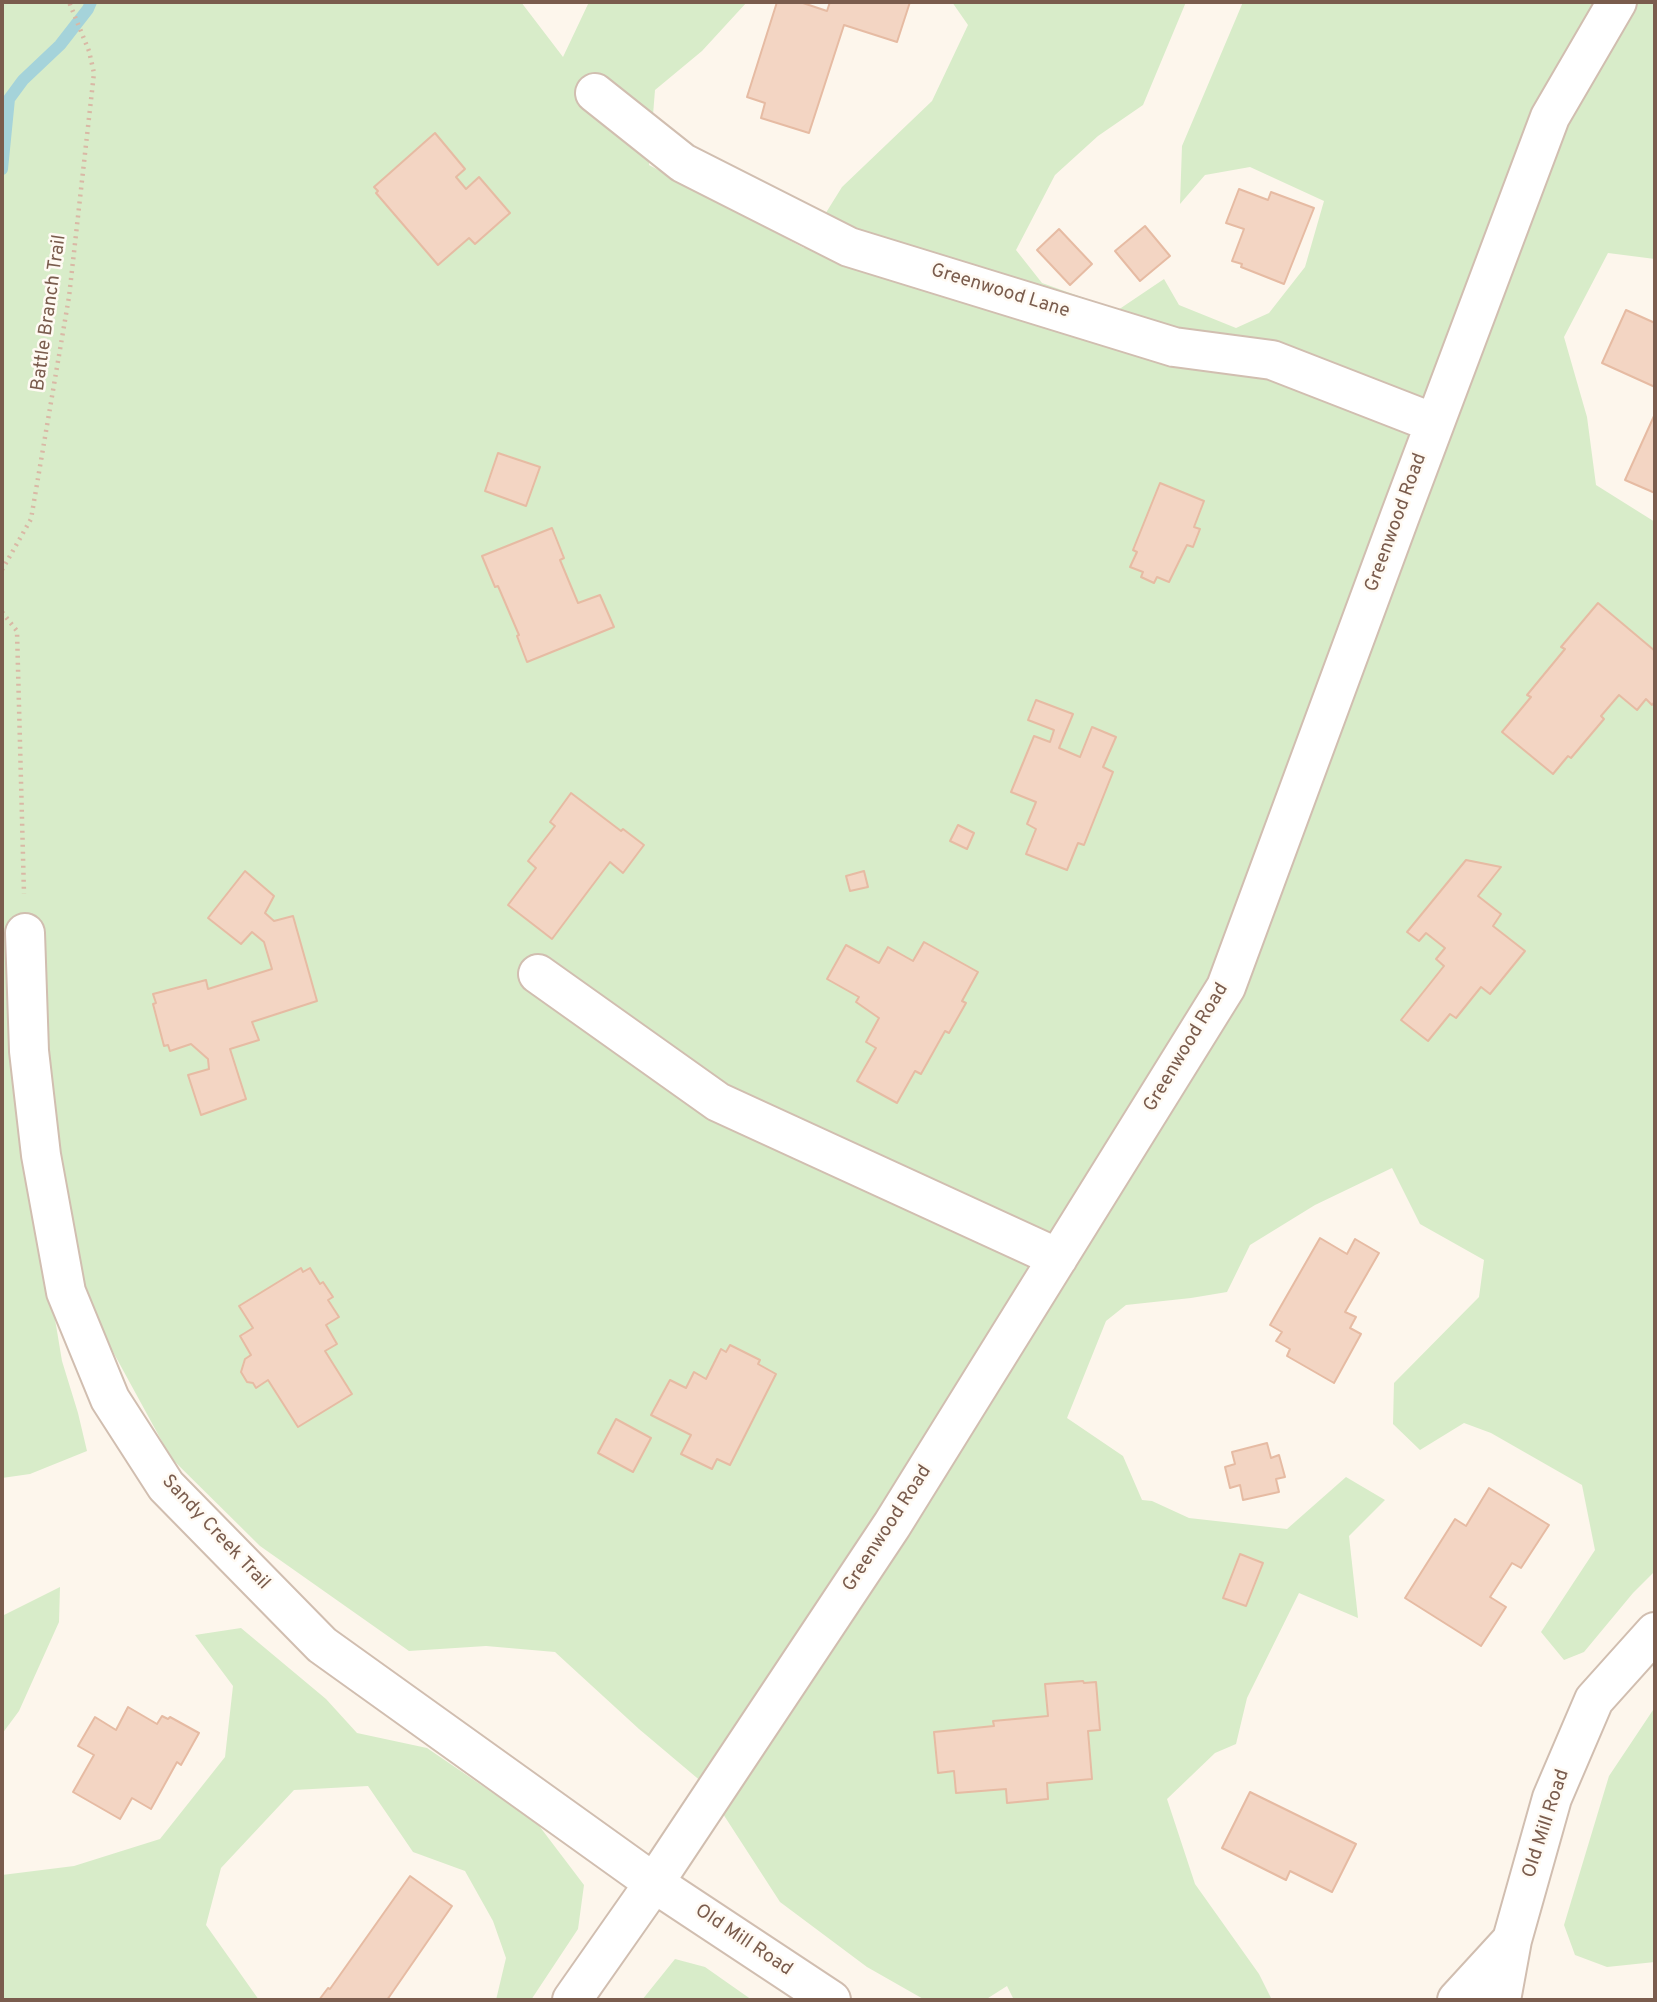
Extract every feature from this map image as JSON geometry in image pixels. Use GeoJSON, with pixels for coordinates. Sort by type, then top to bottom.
{"type":"FeatureCollection","features":[{"type":"Feature","properties":{"kind":"street","name":"Greenwood Road"},"geometry":{"type":"LineString","coordinates":[[572,2000],[654,1883],[892,1525],[1226,988],[1550,117],[1617,2]]}},
{"type":"Feature","properties":{"kind":"street","name":"Greenwood Lane"},"geometry":{"type":"LineString","coordinates":[[595,93],[683,163],[849,247],[1174,347],[1272,360],[1434,423]]}},
{"type":"Feature","properties":{"kind":"street","name":"Sandy Creek Trail"},"geometry":{"type":"LineString","coordinates":[[24,933],[30,1064],[41,1154],[66,1292],[110,1399],[166,1486],[322,1645],[654,1883]]}},
{"type":"Feature","properties":{"kind":"street"},"geometry":{"type":"LineString","coordinates":[[538,974],[718,1102],[1058,1258]]}},
{"type":"Feature","properties":{"kind":"street","name":"Old Mill Road"},"geometry":{"type":"LineString","coordinates":[[1501,2000],[1512,1940],[1552,1798],[1594,1700],[1655,1632]]}},
{"type":"Feature","properties":{"kind":"street","name":"Old Mill Road"},"geometry":{"type":"LineString","coordinates":[[654,1883],[831,2000]]}},
{"type":"Feature","properties":{"kind":"street"},"geometry":{"type":"LineString","coordinates":[[1457,2000],[1512,1940]]}},
{"type":"Feature","properties":{"kind":"path","name":"Battle Branch Trail"},"geometry":{"type":"LineString","coordinates":[[2,570],[31,519],[69,297],[94,73],[89,51],[69,2]]}},
{"type":"Feature","properties":{"kind":"path"},"geometry":{"type":"LineString","coordinates":[[2,612],[17,631],[24,933]]}},
{"type":"Feature","properties":{"kind":"green space"},"geometry":{"type":"Polygon","coordinates":[[[2,2],[521,2],[563,57],[589,2],[747,2],[702,51],[655,90],[649,165],[804,248],[842,187],[932,101],[968,25],[952,2],[1186,2],[1143,105],[1098,136],[1055,175],[1016,250],[1042,283],[1118,310],[1164,279],[1179,305],[1236,328],[1269,313],[1305,267],[1324,201],[1250,167],[1205,175],[1180,204],[1182,146],[1243,2],[1655,2],[1655,259],[1608,253],[1564,337],[1587,417],[1596,485],[1655,522],[1655,1571],[1584,1652],[1564,1660],[1541,1632],[1595,1550],[1582,1485],[1491,1433],[1464,1423],[1420,1450],[1393,1424],[1394,1383],[1479,1297],[1484,1260],[1420,1224],[1392,1168],[1315,1205],[1250,1245],[1227,1292],[1126,1305],[1106,1321],[1067,1418],[1123,1456],[1142,1500],[1152,1501],[1189,1518],[1287,1529],[1346,1477],[1385,1500],[1349,1536],[1358,1618],[1299,1593],[1247,1698],[1236,1744],[1215,1753],[1167,1799],[1195,1884],[1259,1974],[1272,2000],[1014,2000],[1007,1986],[985,2000],[925,2000],[867,1967],[780,1902],[703,1783],[555,1652],[486,1646],[409,1651],[260,1546],[171,1458],[100,1328],[54,1313],[62,1361],[87,1451],[30,1474],[2,1478],[2,2]]]}},
{"type":"Feature","properties":{"kind":"green space"},"geometry":{"type":"Polygon","coordinates":[[[60,1587],[59,1622],[19,1711],[2,1734],[2,1616],[60,1587]]]}},
{"type":"Feature","properties":{"kind":"green space"},"geometry":{"type":"Polygon","coordinates":[[[241,1628],[326,1699],[357,1733],[427,1748],[537,1823],[584,1885],[578,1929],[531,2000],[496,2000],[506,1958],[493,1921],[465,1871],[413,1852],[368,1786],[294,1790],[221,1868],[206,1925],[259,2000],[2,2000],[2,1875],[74,1866],[160,1839],[225,1757],[233,1686],[195,1635],[241,1628]]]}},
{"type":"Feature","properties":{"kind":"green space"},"geometry":{"type":"Polygon","coordinates":[[[1655,1707],[1655,1962],[1607,1967],[1575,1955],[1564,1925],[1609,1776],[1655,1707]]]}},
{"type":"Feature","properties":{"kind":"green space"},"geometry":{"type":"Polygon","coordinates":[[[675,1959],[705,1967],[752,2000],[642,2000],[675,1959]]]}},
{"type":"Feature","properties":{"kind":"building"},"geometry":{"type":"Polygon","coordinates":[[[777,2],[800,2],[827,11],[830,2],[910,2],[897,42],[844,25],[809,133],[761,118],[765,103],[747,97],[777,2]]]}},
{"type":"Feature","properties":{"kind":"building"},"geometry":{"type":"Polygon","coordinates":[[[435,133],[465,169],[456,177],[466,189],[479,177],[510,213],[475,244],[469,238],[438,265],[376,193],[378,191],[374,187],[435,133]]]}},
{"type":"Feature","properties":{"kind":"building"},"geometry":{"type":"Polygon","coordinates":[[[1239,189],[1268,200],[1271,192],[1314,208],[1284,284],[1232,261],[1244,229],[1226,223],[1239,189]]]}},
{"type":"Feature","properties":{"kind":"building"},"geometry":{"type":"Polygon","coordinates":[[[1145,226],[1170,256],[1140,281],[1115,251],[1145,226]]]}},
{"type":"Feature","properties":{"kind":"building"},"geometry":{"type":"Polygon","coordinates":[[[1059,229],[1092,264],[1070,285],[1037,250],[1059,229]]]}},
{"type":"Feature","properties":{"kind":"building"},"geometry":{"type":"Polygon","coordinates":[[[1626,310],[1655,323],[1655,387],[1602,363],[1626,310]]]}},
{"type":"Feature","properties":{"kind":"building"},"geometry":{"type":"Polygon","coordinates":[[[1655,416],[1655,493],[1625,480],[1655,416]]]}},
{"type":"Feature","properties":{"kind":"building"},"geometry":{"type":"Polygon","coordinates":[[[498,453],[540,467],[526,506],[485,491],[498,453]]]}},
{"type":"Feature","properties":{"kind":"building"},"geometry":{"type":"Polygon","coordinates":[[[1160,483],[1204,501],[1194,527],[1200,529],[1193,547],[1187,545],[1169,582],[1157,577],[1154,583],[1141,577],[1143,572],[1130,567],[1137,552],[1133,550],[1160,483]]]}},
{"type":"Feature","properties":{"kind":"building"},"geometry":{"type":"Polygon","coordinates":[[[552,528],[564,558],[560,560],[578,603],[600,595],[614,627],[527,662],[517,636],[519,635],[482,556],[552,528]]]}},
{"type":"Feature","properties":{"kind":"building"},"geometry":{"type":"Polygon","coordinates":[[[1598,603],[1655,651],[1655,701],[1652,705],[1646,699],[1637,710],[1619,695],[1601,716],[1604,719],[1571,758],[1568,756],[1553,774],[1502,732],[1531,697],[1527,695],[1565,649],[1561,647],[1598,603]]]}},
{"type":"Feature","properties":{"kind":"building"},"geometry":{"type":"Polygon","coordinates":[[[1036,700],[1073,714],[1059,748],[1080,757],[1092,727],[1116,737],[1103,767],[1113,772],[1084,845],[1078,843],[1067,870],[1026,854],[1036,829],[1027,824],[1036,802],[1011,792],[1034,736],[1050,742],[1054,730],[1028,720],[1036,700]]]}},
{"type":"Feature","properties":{"kind":"building"},"geometry":{"type":"Polygon","coordinates":[[[571,793],[644,845],[623,873],[610,862],[552,939],[508,905],[536,868],[528,861],[555,826],[550,822],[571,793]]]}},
{"type":"Feature","properties":{"kind":"building"},"geometry":{"type":"Polygon","coordinates":[[[958,825],[974,833],[967,849],[950,841],[958,825]]]}},
{"type":"Feature","properties":{"kind":"building"},"geometry":{"type":"Polygon","coordinates":[[[1466,860],[1501,867],[1478,896],[1501,914],[1493,926],[1525,951],[1490,994],[1481,987],[1456,1018],[1450,1014],[1428,1041],[1401,1020],[1444,966],[1436,959],[1445,948],[1426,933],[1419,941],[1407,932],[1466,860]]]}},
{"type":"Feature","properties":{"kind":"building"},"geometry":{"type":"Polygon","coordinates":[[[245,871],[274,896],[265,913],[274,921],[293,916],[317,1001],[252,1022],[259,1040],[230,1049],[246,1099],[201,1115],[188,1075],[209,1069],[208,1059],[191,1044],[170,1051],[168,1045],[164,1046],[153,994],[206,980],[208,989],[272,969],[264,942],[252,932],[241,944],[208,918],[245,871]]]}},
{"type":"Feature","properties":{"kind":"building"},"geometry":{"type":"Polygon","coordinates":[[[864,871],[868,887],[850,891],[846,876],[864,871]]]}},
{"type":"Feature","properties":{"kind":"building"},"geometry":{"type":"Polygon","coordinates":[[[924,942],[978,972],[962,1001],[966,1003],[949,1033],[945,1031],[921,1074],[915,1071],[897,1103],[857,1081],[876,1048],[866,1042],[879,1018],[856,1002],[859,997],[827,979],[846,945],[879,963],[888,947],[913,961],[924,942]]]}},
{"type":"Feature","properties":{"kind":"building"},"geometry":{"type":"Polygon","coordinates":[[[1320,1238],[1347,1254],[1355,1239],[1379,1253],[1345,1312],[1356,1317],[1350,1328],[1361,1334],[1334,1383],[1287,1356],[1290,1349],[1276,1341],[1282,1332],[1270,1325],[1320,1238]]]}},
{"type":"Feature","properties":{"kind":"building"},"geometry":{"type":"Polygon","coordinates":[[[301,1268],[303,1272],[310,1268],[320,1284],[323,1282],[333,1297],[328,1300],[339,1317],[326,1325],[337,1344],[325,1351],[352,1394],[298,1427],[268,1380],[256,1388],[253,1383],[247,1382],[241,1372],[245,1359],[251,1355],[240,1336],[253,1328],[239,1306],[301,1268]]]}},
{"type":"Feature","properties":{"kind":"building"},"geometry":{"type":"Polygon","coordinates":[[[730,1345],[760,1360],[758,1364],[776,1374],[730,1465],[717,1459],[712,1469],[681,1454],[691,1435],[651,1415],[670,1380],[686,1388],[694,1372],[706,1379],[721,1349],[726,1352],[730,1345]]]}},
{"type":"Feature","properties":{"kind":"building"},"geometry":{"type":"Polygon","coordinates":[[[616,1419],[651,1438],[633,1472],[598,1453],[616,1419]]]}},
{"type":"Feature","properties":{"kind":"building"},"geometry":{"type":"Polygon","coordinates":[[[1267,1443],[1271,1458],[1279,1455],[1285,1477],[1276,1479],[1279,1492],[1243,1500],[1240,1485],[1230,1488],[1225,1467],[1235,1464],[1232,1452],[1267,1443]]]}},
{"type":"Feature","properties":{"kind":"building"},"geometry":{"type":"Polygon","coordinates":[[[1489,1488],[1549,1525],[1521,1568],[1512,1563],[1490,1597],[1506,1607],[1481,1646],[1405,1598],[1455,1519],[1466,1526],[1489,1488]]]}},
{"type":"Feature","properties":{"kind":"building"},"geometry":{"type":"Polygon","coordinates":[[[1240,1554],[1263,1563],[1246,1606],[1223,1598],[1240,1554]]]}},
{"type":"Feature","properties":{"kind":"building"},"geometry":{"type":"Polygon","coordinates":[[[1096,1682],[1100,1730],[1088,1731],[1092,1779],[1047,1783],[1048,1799],[1007,1803],[1006,1789],[956,1793],[954,1771],[938,1773],[934,1732],[994,1726],[993,1721],[1048,1716],[1045,1684],[1096,1682]]]}},
{"type":"Feature","properties":{"kind":"building"},"geometry":{"type":"Polygon","coordinates":[[[128,1707],[157,1724],[162,1716],[168,1719],[170,1717],[199,1733],[181,1765],[177,1762],[151,1809],[132,1798],[120,1819],[73,1792],[94,1755],[78,1746],[95,1717],[116,1730],[128,1707]]]}},
{"type":"Feature","properties":{"kind":"building"},"geometry":{"type":"Polygon","coordinates":[[[1250,1792],[1356,1844],[1332,1892],[1290,1871],[1286,1880],[1222,1848],[1250,1792]]]}},
{"type":"Feature","properties":{"kind":"building"},"geometry":{"type":"Polygon","coordinates":[[[410,1876],[452,1906],[387,2000],[319,2000],[328,1988],[330,1989],[410,1876]]]}},
{"type":"Feature","properties":{"kind":"waterway"},"geometry":{"type":"LineString","coordinates":[[2,169],[9,99],[23,80],[60,45],[91,2]]}}]}
